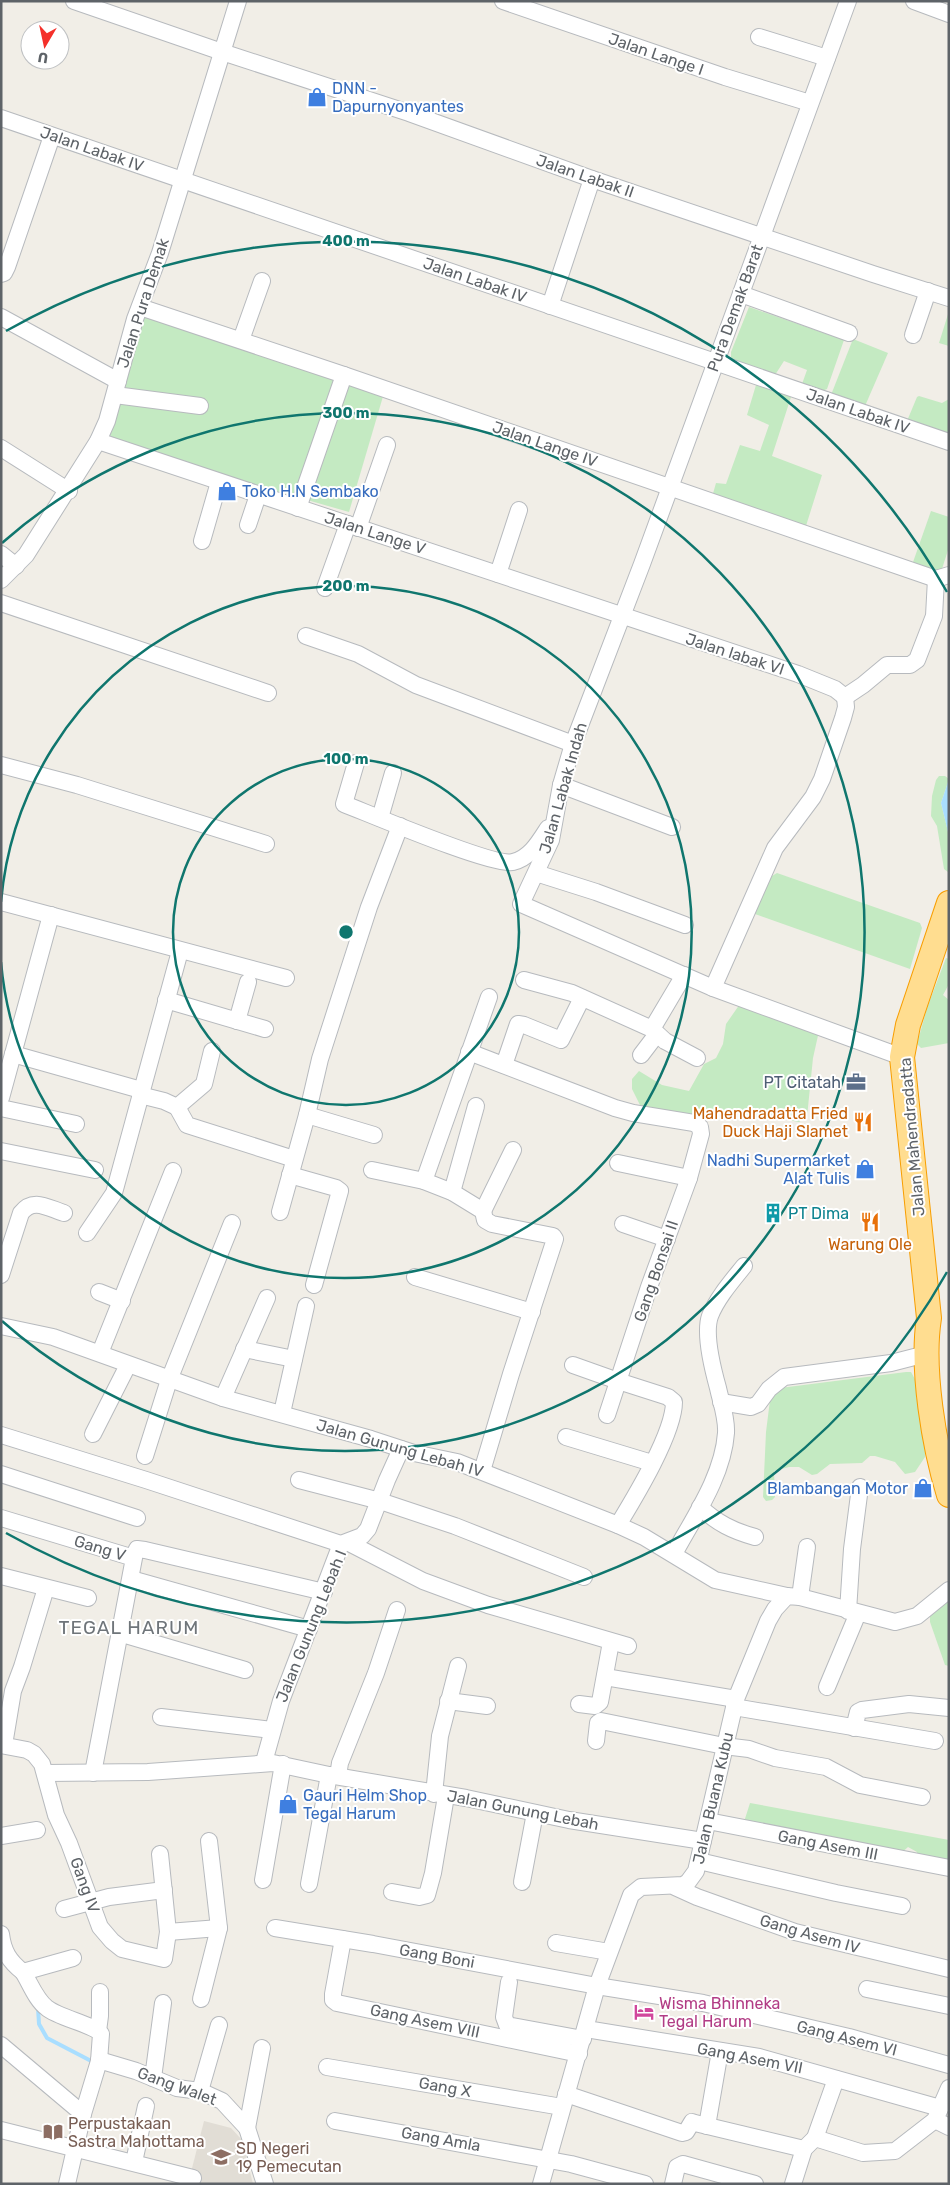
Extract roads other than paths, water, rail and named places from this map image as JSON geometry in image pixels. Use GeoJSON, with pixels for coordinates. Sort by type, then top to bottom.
{"type":"FeatureCollection","features":[{"type":"Feature","properties":{"kind":"highway","name":"Jalan Mahendradatta"},"geometry":{"type":"LineString","coordinates":[[949,903],[944,931],[908,1025],[902,1057],[929,1318],[926,1354],[929,1393],[941,1468],[949,1495]]}},
{"type":"Feature","properties":{"kind":"highway","name":"Jalan Mahendradatta"},"geometry":{"type":"LineString","coordinates":[[929,1318],[940,1350],[949,1415]]}},
{"type":"Feature","properties":{"kind":"street","name":"Jalan Labak II"},"geometry":{"type":"LineString","coordinates":[[74,1],[409,113],[592,179],[949,298]]}},
{"type":"Feature","properties":{"kind":"street","name":"Jalan Pura Demak"},"geometry":{"type":"LineString","coordinates":[[1,580],[26,555],[69,491],[98,442],[140,307],[160,253],[238,1]]}},
{"type":"Feature","properties":{"kind":"street","name":"Jalan Lange I"},"geometry":{"type":"LineString","coordinates":[[503,1],[716,74],[810,103]]}},
{"type":"Feature","properties":{"kind":"street","name":"Pura Demak Barat"},"geometry":{"type":"LineString","coordinates":[[623,616],[848,1]]}},
{"type":"Feature","properties":{"kind":"street"},"geometry":{"type":"LineString","coordinates":[[914,1],[949,14]]}},
{"type":"Feature","properties":{"kind":"street"},"geometry":{"type":"LineString","coordinates":[[759,37],[827,58]]}},
{"type":"Feature","properties":{"kind":"street","name":"Jalan Labak IV"},"geometry":{"type":"LineString","coordinates":[[1,118],[949,442]]}},
{"type":"Feature","properties":{"kind":"street"},"geometry":{"type":"LineString","coordinates":[[1,274],[4,273],[7,267],[52,136]]}},
{"type":"Feature","properties":{"kind":"street"},"geometry":{"type":"LineString","coordinates":[[550,306],[592,179]]}},
{"type":"Feature","properties":{"kind":"street"},"geometry":{"type":"LineString","coordinates":[[241,340],[262,281]]}},
{"type":"Feature","properties":{"kind":"street"},"geometry":{"type":"LineString","coordinates":[[913,335],[928,291]]}},
{"type":"Feature","properties":{"kind":"street"},"geometry":{"type":"LineString","coordinates":[[741,294],[849,333]]}},
{"type":"Feature","properties":{"kind":"street","name":"Jalan Lange IV"},"geometry":{"type":"LineString","coordinates":[[140,307],[670,487],[943,577]]}},
{"type":"Feature","properties":{"kind":"street"},"geometry":{"type":"LineString","coordinates":[[1,317],[116,388],[200,406]]}},
{"type":"Feature","properties":{"kind":"street"},"geometry":{"type":"LineString","coordinates":[[298,508],[344,375]]}},
{"type":"Feature","properties":{"kind":"street","name":"Jalan Lange V"},"geometry":{"type":"LineString","coordinates":[[98,442],[623,616]]}},
{"type":"Feature","properties":{"kind":"street"},"geometry":{"type":"LineString","coordinates":[[325,588],[387,445]]}},
{"type":"Feature","properties":{"kind":"street"},"geometry":{"type":"LineString","coordinates":[[1,448],[69,491]]}},
{"type":"Feature","properties":{"kind":"street"},"geometry":{"type":"LineString","coordinates":[[202,540],[219,482]]}},
{"type":"Feature","properties":{"kind":"street"},"geometry":{"type":"LineString","coordinates":[[248,525],[258,495]]}},
{"type":"Feature","properties":{"kind":"street"},"geometry":{"type":"LineString","coordinates":[[498,574],[519,510]]}},
{"type":"Feature","properties":{"kind":"street"},"geometry":{"type":"LineString","coordinates":[[1,554],[16,566]]}},
{"type":"Feature","properties":{"kind":"street"},"geometry":{"type":"LineString","coordinates":[[713,988],[775,848],[813,797],[822,779],[844,718],[845,697],[887,665],[910,665],[917,660],[934,616],[943,577]]}},
{"type":"Feature","properties":{"kind":"street"},"geometry":{"type":"LineString","coordinates":[[1,603],[268,693]]}},
{"type":"Feature","properties":{"kind":"street","name":"Jalan labak VI"},"geometry":{"type":"LineString","coordinates":[[623,616],[798,674],[835,689],[845,697]]}},
{"type":"Feature","properties":{"kind":"street","name":"Jalan Labak Indah"},"geometry":{"type":"LineString","coordinates":[[623,616],[573,744],[561,785],[551,840],[521,904],[684,975]]}},
{"type":"Feature","properties":{"kind":"street"},"geometry":{"type":"LineString","coordinates":[[306,636],[358,654],[416,685],[573,744]]}},
{"type":"Feature","properties":{"kind":"street"},"geometry":{"type":"LineString","coordinates":[[356,763],[344,804],[484,857],[509,862],[521,859],[529,853],[554,820]]}},
{"type":"Feature","properties":{"kind":"street"},"geometry":{"type":"LineString","coordinates":[[1,765],[77,785],[266,844]]}},
{"type":"Feature","properties":{"kind":"street"},"geometry":{"type":"LineString","coordinates":[[380,818],[393,774]]}},
{"type":"Feature","properties":{"kind":"street"},"geometry":{"type":"LineString","coordinates":[[561,785],[672,827]]}},
{"type":"Feature","properties":{"kind":"street"},"geometry":{"type":"LineString","coordinates":[[280,1212],[323,1050],[370,907],[400,826]]}},
{"type":"Feature","properties":{"kind":"street"},"geometry":{"type":"LineString","coordinates":[[536,873],[596,892],[684,926]]}},
{"type":"Feature","properties":{"kind":"street"},"geometry":{"type":"LineString","coordinates":[[1,902],[286,978]]}},
{"type":"Feature","properties":{"kind":"street"},"geometry":{"type":"LineString","coordinates":[[1,1098],[51,915]]}},
{"type":"Feature","properties":{"kind":"street"},"geometry":{"type":"LineString","coordinates":[[87,1233],[114,1193],[180,951]]}},
{"type":"Feature","properties":{"kind":"street"},"geometry":{"type":"LineString","coordinates":[[641,1055],[684,975],[713,988],[902,1057]]}},
{"type":"Feature","properties":{"kind":"street"},"geometry":{"type":"LineString","coordinates":[[524,980],[561,989],[582,998],[655,1031],[665,1041],[697,1058]]}},
{"type":"Feature","properties":{"kind":"street"},"geometry":{"type":"LineString","coordinates":[[237,1021],[248,982]]}},
{"type":"Feature","properties":{"kind":"street"},"geometry":{"type":"LineString","coordinates":[[424,1181],[489,997]]}},
{"type":"Feature","properties":{"kind":"street"},"geometry":{"type":"LineString","coordinates":[[469,1052],[504,1065],[518,1024],[524,1024],[561,1040],[582,998]]}},
{"type":"Feature","properties":{"kind":"street"},"geometry":{"type":"LineString","coordinates":[[166,1000],[265,1029]]}},
{"type":"Feature","properties":{"kind":"street"},"geometry":{"type":"LineString","coordinates":[[177,1108],[204,1084],[212,1051]]}},
{"type":"Feature","properties":{"kind":"street"},"geometry":{"type":"LineString","coordinates":[[14,1054],[164,1101],[177,1108],[187,1125],[294,1159]]}},
{"type":"Feature","properties":{"kind":"street","name":"Gang Bonsai II"},"geometry":{"type":"LineString","coordinates":[[504,1065],[615,1108],[694,1123],[700,1127],[701,1134],[689,1178],[607,1415]]}},
{"type":"Feature","properties":{"kind":"street"},"geometry":{"type":"LineString","coordinates":[[452,1192],[476,1106]]}},
{"type":"Feature","properties":{"kind":"street"},"geometry":{"type":"LineString","coordinates":[[1,1108],[76,1124]]}},
{"type":"Feature","properties":{"kind":"street"},"geometry":{"type":"LineString","coordinates":[[307,1115],[374,1135]]}},
{"type":"Feature","properties":{"kind":"street"},"geometry":{"type":"LineString","coordinates":[[1,1150],[95,1170]]}},
{"type":"Feature","properties":{"kind":"street"},"geometry":{"type":"LineString","coordinates":[[482,1471],[555,1239],[553,1236],[492,1224],[485,1220],[483,1211],[513,1150]]}},
{"type":"Feature","properties":{"kind":"street"},"geometry":{"type":"LineString","coordinates":[[618,1162],[689,1178]]}},
{"type":"Feature","properties":{"kind":"street"},"geometry":{"type":"LineString","coordinates":[[372,1170],[424,1181],[452,1192],[483,1211]]}},
{"type":"Feature","properties":{"kind":"street"},"geometry":{"type":"LineString","coordinates":[[100,1353],[173,1171]]}},
{"type":"Feature","properties":{"kind":"street"},"geometry":{"type":"LineString","coordinates":[[290,1175],[336,1188],[340,1191],[314,1285]]}},
{"type":"Feature","properties":{"kind":"street"},"geometry":{"type":"LineString","coordinates":[[1,1275],[21,1213],[25,1207],[33,1203],[39,1204],[64,1214]]}},
{"type":"Feature","properties":{"kind":"street"},"geometry":{"type":"LineString","coordinates":[[145,1456],[169,1380],[232,1223]]}},
{"type":"Feature","properties":{"kind":"street"},"geometry":{"type":"LineString","coordinates":[[623,1224],[667,1239]]}},
{"type":"Feature","properties":{"kind":"street"},"geometry":{"type":"LineString","coordinates":[[674,1554],[700,1507],[719,1464],[724,1446],[726,1430],[710,1341],[710,1317],[730,1283],[744,1266]]}},
{"type":"Feature","properties":{"kind":"street"},"geometry":{"type":"LineString","coordinates":[[414,1277],[532,1312]]}},
{"type":"Feature","properties":{"kind":"street"},"geometry":{"type":"LineString","coordinates":[[99,1292],[122,1302]]}},
{"type":"Feature","properties":{"kind":"street"},"geometry":{"type":"LineString","coordinates":[[223,1398],[268,1298]]}},
{"type":"Feature","properties":{"kind":"street"},"geometry":{"type":"LineString","coordinates":[[282,1413],[306,1306]]}},
{"type":"Feature","properties":{"kind":"street","name":"Jalan Gunung Lebah IV"},"geometry":{"type":"LineString","coordinates":[[1,1326],[53,1337],[223,1398],[282,1413],[401,1449],[457,1462],[618,1525],[674,1554],[715,1580],[793,1597]]}},
{"type":"Feature","properties":{"kind":"street"},"geometry":{"type":"LineString","coordinates":[[244,1349],[294,1359]]}},
{"type":"Feature","properties":{"kind":"street"},"geometry":{"type":"LineString","coordinates":[[721,1402],[751,1407],[758,1404],[769,1389],[784,1377],[891,1363],[926,1354]]}},
{"type":"Feature","properties":{"kind":"street"},"geometry":{"type":"LineString","coordinates":[[93,1434],[128,1365]]}},
{"type":"Feature","properties":{"kind":"street"},"geometry":{"type":"LineString","coordinates":[[573,1365],[668,1396],[674,1402],[674,1410],[669,1425],[652,1463],[618,1525]]}},
{"type":"Feature","properties":{"kind":"street"},"geometry":{"type":"LineString","coordinates":[[1,1434],[257,1518],[345,1543],[423,1581],[506,1612],[628,1646]]}},
{"type":"Feature","properties":{"kind":"street"},"geometry":{"type":"LineString","coordinates":[[566,1436],[652,1463]]}},
{"type":"Feature","properties":{"kind":"street","name":"Jalan Gunung Lebah I"},"geometry":{"type":"LineString","coordinates":[[264,1762],[281,1701],[345,1543],[365,1533],[380,1501],[386,1480],[401,1449]]}},
{"type":"Feature","properties":{"kind":"street"},"geometry":{"type":"LineString","coordinates":[[1,1474],[137,1518]]}},
{"type":"Feature","properties":{"kind":"street"},"geometry":{"type":"LineString","coordinates":[[299,1480],[380,1501],[504,1545],[584,1577]]}},
{"type":"Feature","properties":{"kind":"street"},"geometry":{"type":"LineString","coordinates":[[827,1687],[853,1612],[852,1549],[860,1487]]}},
{"type":"Feature","properties":{"kind":"street"},"geometry":{"type":"LineString","coordinates":[[700,1507],[713,1520],[755,1537]]}},
{"type":"Feature","properties":{"kind":"street","name":"Gang V"},"geometry":{"type":"LineString","coordinates":[[1,1518],[133,1557],[131,1579],[94,1773]]}},
{"type":"Feature","properties":{"kind":"street"},"geometry":{"type":"LineString","coordinates":[[807,1547],[793,1597],[822,1602],[895,1622],[917,1616],[949,1590]]}},
{"type":"Feature","properties":{"kind":"street"},"geometry":{"type":"LineString","coordinates":[[133,1557],[137,1549],[145,1550],[324,1592]]}},
{"type":"Feature","properties":{"kind":"street"},"geometry":{"type":"LineString","coordinates":[[1,1576],[88,1598]]}},
{"type":"Feature","properties":{"kind":"street"},"geometry":{"type":"LineString","coordinates":[[131,1579],[309,1629]]}},
{"type":"Feature","properties":{"kind":"street"},"geometry":{"type":"LineString","coordinates":[[3,1745],[13,1691],[46,1588]]}},
{"type":"Feature","properties":{"kind":"street","name":"Jalan Buana Kubu"},"geometry":{"type":"LineString","coordinates":[[675,1887],[688,1882],[696,1871],[735,1703],[768,1621],[775,1609],[793,1597]]}},
{"type":"Feature","properties":{"kind":"street"},"geometry":{"type":"LineString","coordinates":[[309,1884],[334,1775],[376,1673],[397,1610]]}},
{"type":"Feature","properties":{"kind":"street"},"geometry":{"type":"LineString","coordinates":[[120,1633],[245,1670]]}},
{"type":"Feature","properties":{"kind":"street"},"geometry":{"type":"LineString","coordinates":[[579,1704],[598,1705],[612,1642]]}},
{"type":"Feature","properties":{"kind":"street"},"geometry":{"type":"LineString","coordinates":[[392,1892],[419,1897],[427,1894],[433,1874],[440,1795],[440,1736],[458,1666]]}},
{"type":"Feature","properties":{"kind":"street"},"geometry":{"type":"LineString","coordinates":[[605,1677],[854,1728],[935,1741]]}},
{"type":"Feature","properties":{"kind":"street"},"geometry":{"type":"LineString","coordinates":[[448,1701],[487,1706]]}},
{"type":"Feature","properties":{"kind":"street"},"geometry":{"type":"LineString","coordinates":[[854,1728],[858,1712],[862,1710],[909,1704],[949,1708]]}},
{"type":"Feature","properties":{"kind":"street"},"geometry":{"type":"LineString","coordinates":[[161,1717],[272,1730]]}},
{"type":"Feature","properties":{"kind":"street"},"geometry":{"type":"LineString","coordinates":[[596,1740],[598,1723],[601,1720],[724,1746],[749,1749],[774,1758],[826,1767],[860,1785],[922,1796]]}},
{"type":"Feature","properties":{"kind":"street","name":"Gang IV"},"geometry":{"type":"LineString","coordinates":[[3,1745],[28,1750],[42,1764],[56,1815],[92,1902],[100,1927],[112,1942],[122,1949],[164,1959],[168,1932]]}},
{"type":"Feature","properties":{"kind":"street","name":"Jalan Gunung Lebah"},"geometry":{"type":"LineString","coordinates":[[45,1773],[148,1772],[264,1762],[283,1764],[568,1820],[703,1841]]}},
{"type":"Feature","properties":{"kind":"street"},"geometry":{"type":"LineString","coordinates":[[263,1880],[283,1764]]}},
{"type":"Feature","properties":{"kind":"street"},"geometry":{"type":"LineString","coordinates":[[522,1882],[535,1813]]}},
{"type":"Feature","properties":{"kind":"street","name":"Gang Asem III"},"geometry":{"type":"LineString","coordinates":[[708,1821],[949,1868]]}},
{"type":"Feature","properties":{"kind":"street"},"geometry":{"type":"LineString","coordinates":[[1,1836],[37,1830]]}},
{"type":"Feature","properties":{"kind":"street"},"geometry":{"type":"LineString","coordinates":[[202,1999],[219,1928],[209,1841]]}},
{"type":"Feature","properties":{"kind":"street"},"geometry":{"type":"LineString","coordinates":[[160,1854],[168,1932],[219,1928]]}},
{"type":"Feature","properties":{"kind":"street"},"geometry":{"type":"LineString","coordinates":[[699,1861],[836,1893],[902,1906]]}},
{"type":"Feature","properties":{"kind":"street"},"geometry":{"type":"LineString","coordinates":[[540,2184],[583,2041],[597,1986],[631,1895],[635,1890],[645,1886],[675,1887]]}},
{"type":"Feature","properties":{"kind":"street","name":"Gang Asem IV"},"geometry":{"type":"LineString","coordinates":[[675,1887],[697,1897],[795,1932],[949,1968]]}},
{"type":"Feature","properties":{"kind":"street"},"geometry":{"type":"LineString","coordinates":[[64,1909],[92,1902],[164,1890]]}},
{"type":"Feature","properties":{"kind":"street","name":"Gang Boni"},"geometry":{"type":"LineString","coordinates":[[275,1928],[343,1938],[597,1986]]}},
{"type":"Feature","properties":{"kind":"street"},"geometry":{"type":"LineString","coordinates":[[1,1934],[5,1952],[9,1959],[23,1972],[42,2004],[48,2010],[101,2034],[98,2065],[83,2114],[67,2184]]}},
{"type":"Feature","properties":{"kind":"street","name":"Gang Asem VIII"},"geometry":{"type":"LineString","coordinates":[[343,1938],[333,1994],[333,2000],[337,2003],[583,2041]]}},
{"type":"Feature","properties":{"kind":"street"},"geometry":{"type":"LineString","coordinates":[[556,1943],[609,1952]]}},
{"type":"Feature","properties":{"kind":"street"},"geometry":{"type":"LineString","coordinates":[[23,1972],[73,1958]]}},
{"type":"Feature","properties":{"kind":"street"},"geometry":{"type":"LineString","coordinates":[[509,1982],[504,2017],[507,2025],[583,2041]]}},
{"type":"Feature","properties":{"kind":"street","name":"Gang Asem VI"},"geometry":{"type":"LineString","coordinates":[[597,1986],[703,2003],[849,2037],[949,2065]]}},
{"type":"Feature","properties":{"kind":"street"},"geometry":{"type":"LineString","coordinates":[[867,1989],[949,2006]]}},
{"type":"Feature","properties":{"kind":"street"},"geometry":{"type":"LineString","coordinates":[[98,2031],[100,1992]]}},
{"type":"Feature","properties":{"kind":"street"},"geometry":{"type":"LineString","coordinates":[[153,2078],[163,2003]]}},
{"type":"Feature","properties":{"kind":"street"},"geometry":{"type":"LineString","coordinates":[[200,2091],[218,2025]]}},
{"type":"Feature","properties":{"kind":"street","name":"Gang Asem VII"},"geometry":{"type":"LineString","coordinates":[[583,2041],[720,2051],[792,2064],[941,2118]]}},
{"type":"Feature","properties":{"kind":"street"},"geometry":{"type":"LineString","coordinates":[[2,2048],[83,2114]]}},
{"type":"Feature","properties":{"kind":"street"},"geometry":{"type":"LineString","coordinates":[[246,2128],[262,2048]]}},
{"type":"Feature","properties":{"kind":"street"},"geometry":{"type":"LineString","coordinates":[[720,2051],[707,2126],[863,2153],[895,2151],[941,2118],[949,2088]]}},
{"type":"Feature","properties":{"kind":"street","name":"Gang Walet"},"geometry":{"type":"LineString","coordinates":[[98,2065],[136,2071],[177,2088],[200,2091],[222,2101],[246,2128],[265,2184]]}},
{"type":"Feature","properties":{"kind":"street","name":"Gang X"},"geometry":{"type":"LineString","coordinates":[[328,2067],[564,2101],[673,2130],[686,2132],[692,2122],[707,2126]]}},
{"type":"Feature","properties":{"kind":"street"},"geometry":{"type":"LineString","coordinates":[[793,2184],[836,2079]]}},
{"type":"Feature","properties":{"kind":"street"},"geometry":{"type":"LineString","coordinates":[[134,2162],[146,2106]]}},
{"type":"Feature","properties":{"kind":"street","name":"Gang Amla"},"geometry":{"type":"LineString","coordinates":[[335,2121],[476,2145],[571,2164],[645,2184]]}},
{"type":"Feature","properties":{"kind":"street"},"geometry":{"type":"LineString","coordinates":[[1,2130],[193,2178]]}},
{"type":"Feature","properties":{"kind":"street"},"geometry":{"type":"LineString","coordinates":[[673,2184],[677,2167],[683,2164],[755,2184]]}},
{"type":"Feature","properties":{"kind":"water"},"geometry":{"type":"Polygon","coordinates":[[[949,779],[949,836],[941,803],[949,779]]]}},
{"type":"Feature","properties":{"kind":"waterway"},"geometry":{"type":"LineString","coordinates":[[38,2008],[39,2024],[47,2038],[95,2063]]}},
{"type":"Feature","properties":{"kind":"place","name":"DNN - Dapurnyonyantes"},"geometry":{"type":"Point","coordinates":[317,97]}},
{"type":"Feature","properties":{"kind":"place","name":"Toko H.N Sembako"},"geometry":{"type":"Point","coordinates":[227,491]}},
{"type":"Feature","properties":{"kind":"place","name":"PT Citatah"},"geometry":{"type":"Point","coordinates":[856,1082]}},
{"type":"Feature","properties":{"kind":"place","name":"Mahendradatta Fried Duck Haji Slamet"},"geometry":{"type":"Point","coordinates":[863,1122]}},
{"type":"Feature","properties":{"kind":"place","name":"Nadhi Supermarket Alat Tulis"},"geometry":{"type":"Point","coordinates":[865,1169]}},
{"type":"Feature","properties":{"kind":"place","name":"PT Dima"},"geometry":{"type":"Point","coordinates":[773,1213]}},
{"type":"Feature","properties":{"kind":"place","name":"Warung Ole"},"geometry":{"type":"Point","coordinates":[870,1222]}},
{"type":"Feature","properties":{"kind":"place","name":"Blambangan Motor"},"geometry":{"type":"Point","coordinates":[923,1488]}},
{"type":"Feature","properties":{"kind":"place","name":"Gauri Helm Shop Tegal Harum"},"geometry":{"type":"Point","coordinates":[288,1804]}},
{"type":"Feature","properties":{"kind":"place","name":"Wisma Bhinneka Tegal Harum"},"geometry":{"type":"Point","coordinates":[644,2012]}},
{"type":"Feature","properties":{"kind":"place","name":"Perpustakaan Sastra Mahottama"},"geometry":{"type":"Point","coordinates":[53,2132]}},
{"type":"Feature","properties":{"kind":"place","name":"SD Negeri 19 Pemecutan"},"geometry":{"type":"Point","coordinates":[221,2157]}},
{"type":"Feature","properties":{"kind":"district","name":"TEGAL HARUM"},"geometry":{"type":"Point","coordinates":[129,1627]}}]}
